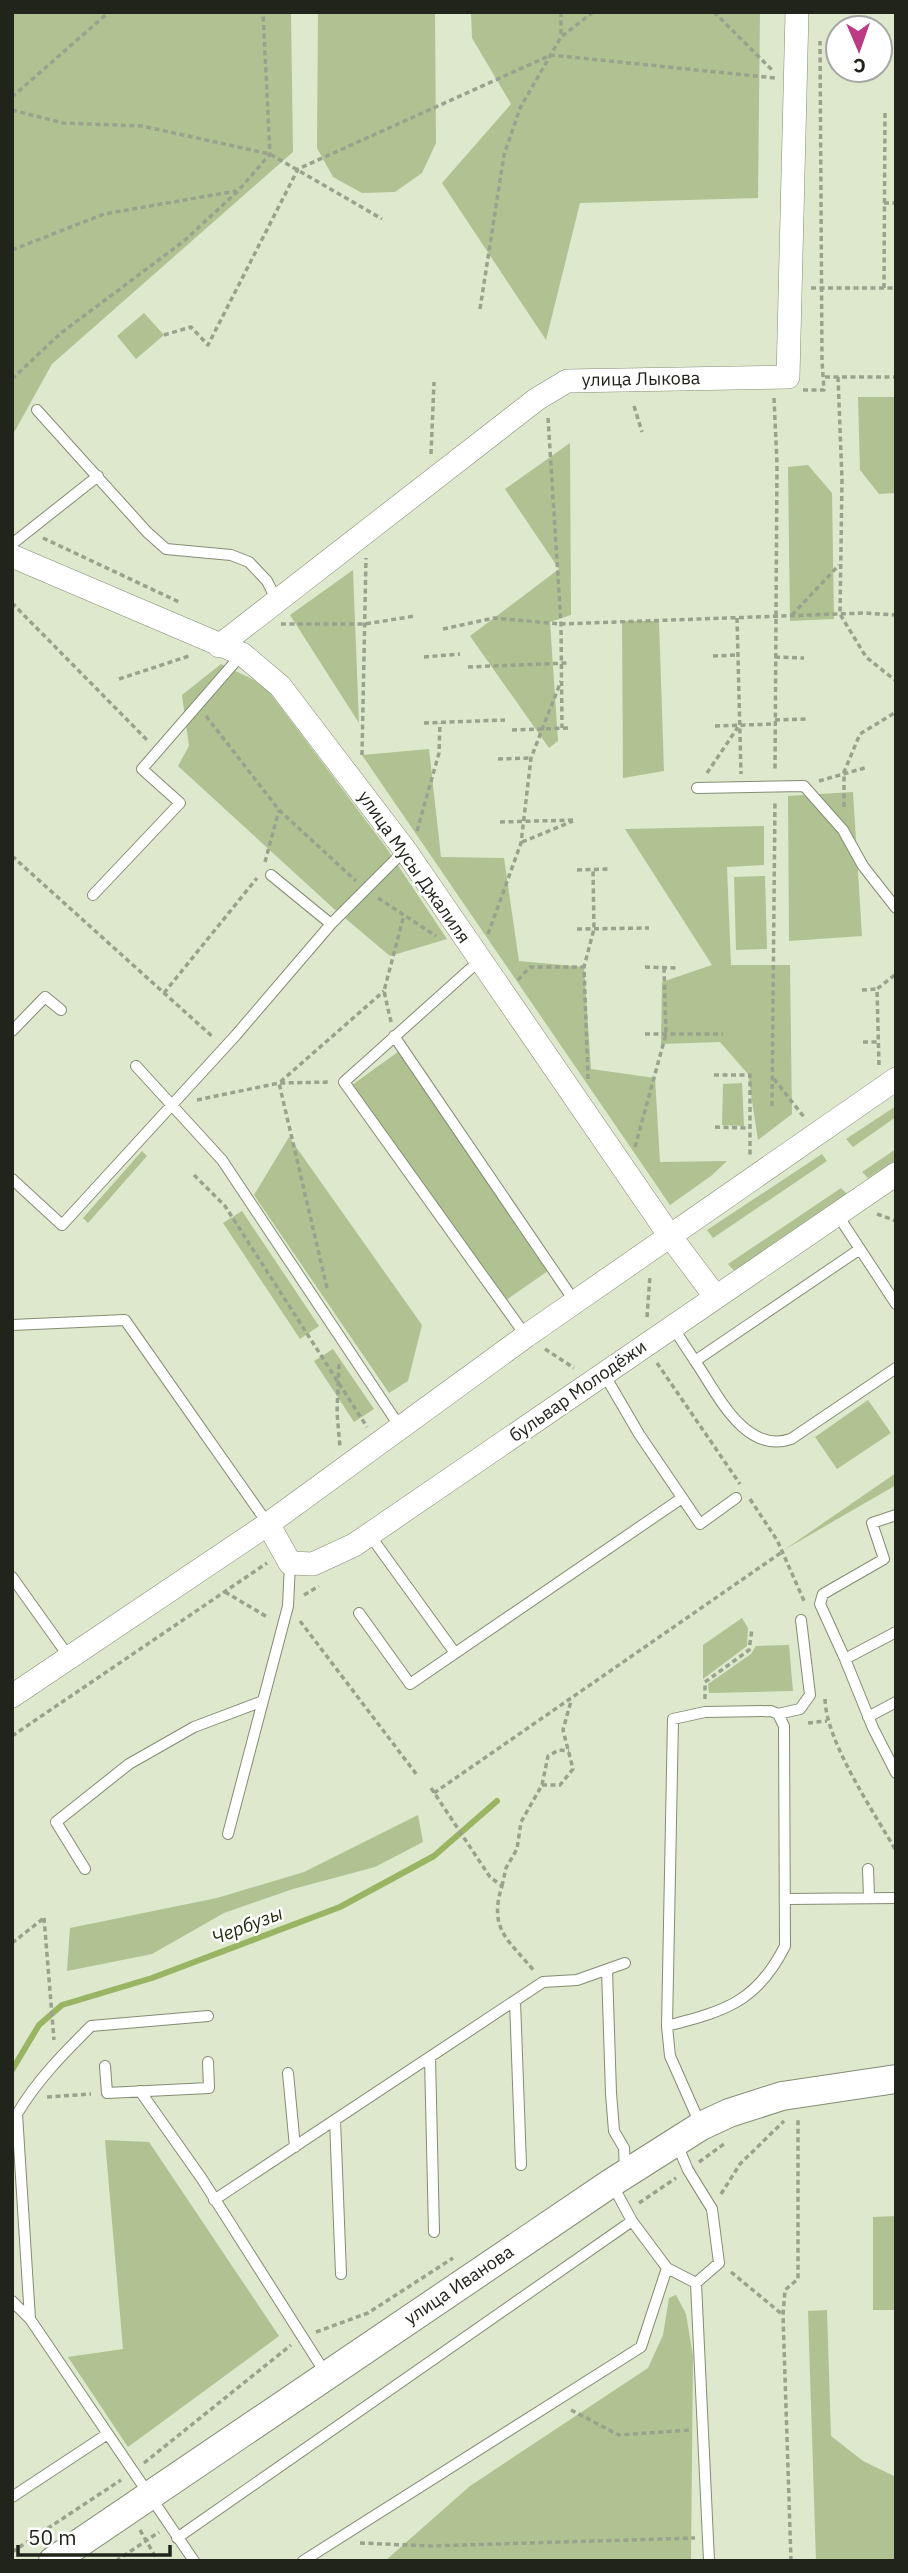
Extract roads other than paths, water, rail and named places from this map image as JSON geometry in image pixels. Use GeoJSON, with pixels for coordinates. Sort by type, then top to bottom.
{"type":"FeatureCollection","features":[{"type":"Feature","properties":{"kind":"street","name":"улица Лыкова"},"geometry":{"type":"LineString","coordinates":[[219,646],[281,609],[537,399],[567,381],[774,384],[788,376],[797,12]]}},
{"type":"Feature","properties":{"kind":"street","name":"улица Мусы Джалиля"},"geometry":{"type":"LineString","coordinates":[[15,558],[242,654],[281,686],[405,850],[480,961],[661,1242],[715,1296]]}},
{"type":"Feature","properties":{"kind":"street"},"geometry":{"type":"LineString","coordinates":[[12,1696],[268,1524],[887,1076]]}},
{"type":"Feature","properties":{"kind":"street","name":"бульвар Молодёжи"},"geometry":{"type":"LineString","coordinates":[[287,1558],[313,1564],[369,1534],[896,1174]]}},
{"type":"Feature","properties":{"kind":"street"},"geometry":{"type":"LineString","coordinates":[[268,1524],[287,1558]]}},
{"type":"Feature","properties":{"kind":"street","name":"улица Иванова"},"geometry":{"type":"LineString","coordinates":[[53,2561],[326,2374],[618,2178],[701,2126],[729,2113],[782,2096],[896,2079]]}},
{"type":"Feature","properties":{"kind":"lane"},"geometry":{"type":"LineString","coordinates":[[37,410],[166,550],[231,555],[249,562],[267,581],[281,609]]}},
{"type":"Feature","properties":{"kind":"lane"},"geometry":{"type":"LineString","coordinates":[[15,558],[98,476]]}},
{"type":"Feature","properties":{"kind":"lane"},"geometry":{"type":"LineString","coordinates":[[93,895],[180,803],[142,769],[242,654]]}},
{"type":"Feature","properties":{"kind":"lane"},"geometry":{"type":"LineString","coordinates":[[697,788],[804,786],[843,830],[863,866],[896,908]]}},
{"type":"Feature","properties":{"kind":"lane"},"geometry":{"type":"LineString","coordinates":[[12,1179],[62,1225],[174,1105],[331,924],[405,850]]}},
{"type":"Feature","properties":{"kind":"lane"},"geometry":{"type":"LineString","coordinates":[[265,872],[331,924]]}},
{"type":"Feature","properties":{"kind":"lane"},"geometry":{"type":"LineString","coordinates":[[480,961],[344,1082],[526,1336]]}},
{"type":"Feature","properties":{"kind":"lane"},"geometry":{"type":"LineString","coordinates":[[12,1031],[45,997],[61,1010]]}},
{"type":"Feature","properties":{"kind":"lane"},"geometry":{"type":"LineString","coordinates":[[394,1036],[575,1302]]}},
{"type":"Feature","properties":{"kind":"lane"},"geometry":{"type":"LineString","coordinates":[[136,1066],[222,1160],[400,1427]]}},
{"type":"Feature","properties":{"kind":"lane"},"geometry":{"type":"LineString","coordinates":[[837,1214],[896,1304]]}},
{"type":"Feature","properties":{"kind":"lane"},"geometry":{"type":"LineString","coordinates":[[695,1361],[860,1249]]}},
{"type":"Feature","properties":{"kind":"lane"},"geometry":{"type":"LineString","coordinates":[[12,1325],[125,1320],[268,1524]]}},
{"type":"Feature","properties":{"kind":"lane"},"geometry":{"type":"LineString","coordinates":[[672,1326],[740,1427],[776,1441],[791,1439],[885,1381],[896,1368]]}},
{"type":"Feature","properties":{"kind":"lane"},"geometry":{"type":"LineString","coordinates":[[604,1374],[639,1434],[700,1524],[736,1498]]}},
{"type":"Feature","properties":{"kind":"lane"},"geometry":{"type":"LineString","coordinates":[[359,1613],[410,1684],[682,1498]]}},
{"type":"Feature","properties":{"kind":"lane"},"geometry":{"type":"LineString","coordinates":[[896,1515],[872,1523],[884,1559],[823,1594],[820,1604],[896,1773]]}},
{"type":"Feature","properties":{"kind":"lane"},"geometry":{"type":"LineString","coordinates":[[369,1534],[454,1653]]}},
{"type":"Feature","properties":{"kind":"lane"},"geometry":{"type":"LineString","coordinates":[[228,1834],[288,1606],[287,1558]]}},
{"type":"Feature","properties":{"kind":"lane"},"geometry":{"type":"LineString","coordinates":[[12,1577],[70,1658]]}},
{"type":"Feature","properties":{"kind":"lane"},"geometry":{"type":"LineString","coordinates":[[701,2126],[670,2056],[667,2026],[673,1719],[705,1712],[771,1711],[778,1714],[800,1709],[810,1695],[801,1620]]}},
{"type":"Feature","properties":{"kind":"lane"},"geometry":{"type":"LineString","coordinates":[[845,1659],[896,1632]]}},
{"type":"Feature","properties":{"kind":"lane"},"geometry":{"type":"LineString","coordinates":[[85,1869],[55,1822],[129,1765],[194,1727],[263,1701]]}},
{"type":"Feature","properties":{"kind":"lane"},"geometry":{"type":"LineString","coordinates":[[869,1717],[896,1702]]}},
{"type":"Feature","properties":{"kind":"lane"},"geometry":{"type":"LineString","coordinates":[[667,2026],[704,2016],[737,2002],[758,1988],[774,1968],[785,1946],[787,1899],[784,1726],[778,1714]]}},
{"type":"Feature","properties":{"kind":"lane"},"geometry":{"type":"LineString","coordinates":[[868,1869],[869,1897]]}},
{"type":"Feature","properties":{"kind":"lane"},"geometry":{"type":"LineString","coordinates":[[787,1899],[896,1898]]}},
{"type":"Feature","properties":{"kind":"lane"},"geometry":{"type":"LineString","coordinates":[[214,2200],[543,1982],[577,1980],[625,1963]]}},
{"type":"Feature","properties":{"kind":"lane"},"geometry":{"type":"LineString","coordinates":[[607,1970],[614,2131],[624,2148],[618,2178],[632,2221],[667,2268],[696,2283]]}},
{"type":"Feature","properties":{"kind":"lane"},"geometry":{"type":"LineString","coordinates":[[514,2001],[521,2165]]}},
{"type":"Feature","properties":{"kind":"lane"},"geometry":{"type":"LineString","coordinates":[[30,2319],[18,2114],[27,2098],[51,2066],[91,2026],[208,2016]]}},
{"type":"Feature","properties":{"kind":"lane"},"geometry":{"type":"LineString","coordinates":[[430,2057],[435,2232]]}},
{"type":"Feature","properties":{"kind":"lane"},"geometry":{"type":"LineString","coordinates":[[105,2066],[107,2094],[209,2088],[208,2062]]}},
{"type":"Feature","properties":{"kind":"lane"},"geometry":{"type":"LineString","coordinates":[[288,2073],[295,2147]]}},
{"type":"Feature","properties":{"kind":"lane"},"geometry":{"type":"LineString","coordinates":[[140,2091],[326,2374]]}},
{"type":"Feature","properties":{"kind":"lane"},"geometry":{"type":"LineString","coordinates":[[335,2120],[341,2274]]}},
{"type":"Feature","properties":{"kind":"lane"},"geometry":{"type":"LineString","coordinates":[[676,2142],[688,2170],[712,2209],[719,2263],[696,2283]]}},
{"type":"Feature","properties":{"kind":"lane"},"geometry":{"type":"LineString","coordinates":[[177,2538],[632,2221]]}},
{"type":"Feature","properties":{"kind":"lane"},"geometry":{"type":"LineString","coordinates":[[303,2561],[641,2347],[667,2268]]}},
{"type":"Feature","properties":{"kind":"lane"},"geometry":{"type":"LineString","coordinates":[[696,2283],[709,2561]]}},
{"type":"Feature","properties":{"kind":"lane"},"geometry":{"type":"LineString","coordinates":[[12,2301],[30,2319],[106,2435],[194,2561]]}},
{"type":"Feature","properties":{"kind":"lane"},"geometry":{"type":"LineString","coordinates":[[12,2497],[106,2435]]}},
{"type":"Feature","properties":{"kind":"waterway","name":"Чербузы"},"geometry":{"type":"LineString","coordinates":[[12,2070],[39,2025],[62,2005],[152,1978],[340,1907],[434,1856],[497,1801]]}}]}
